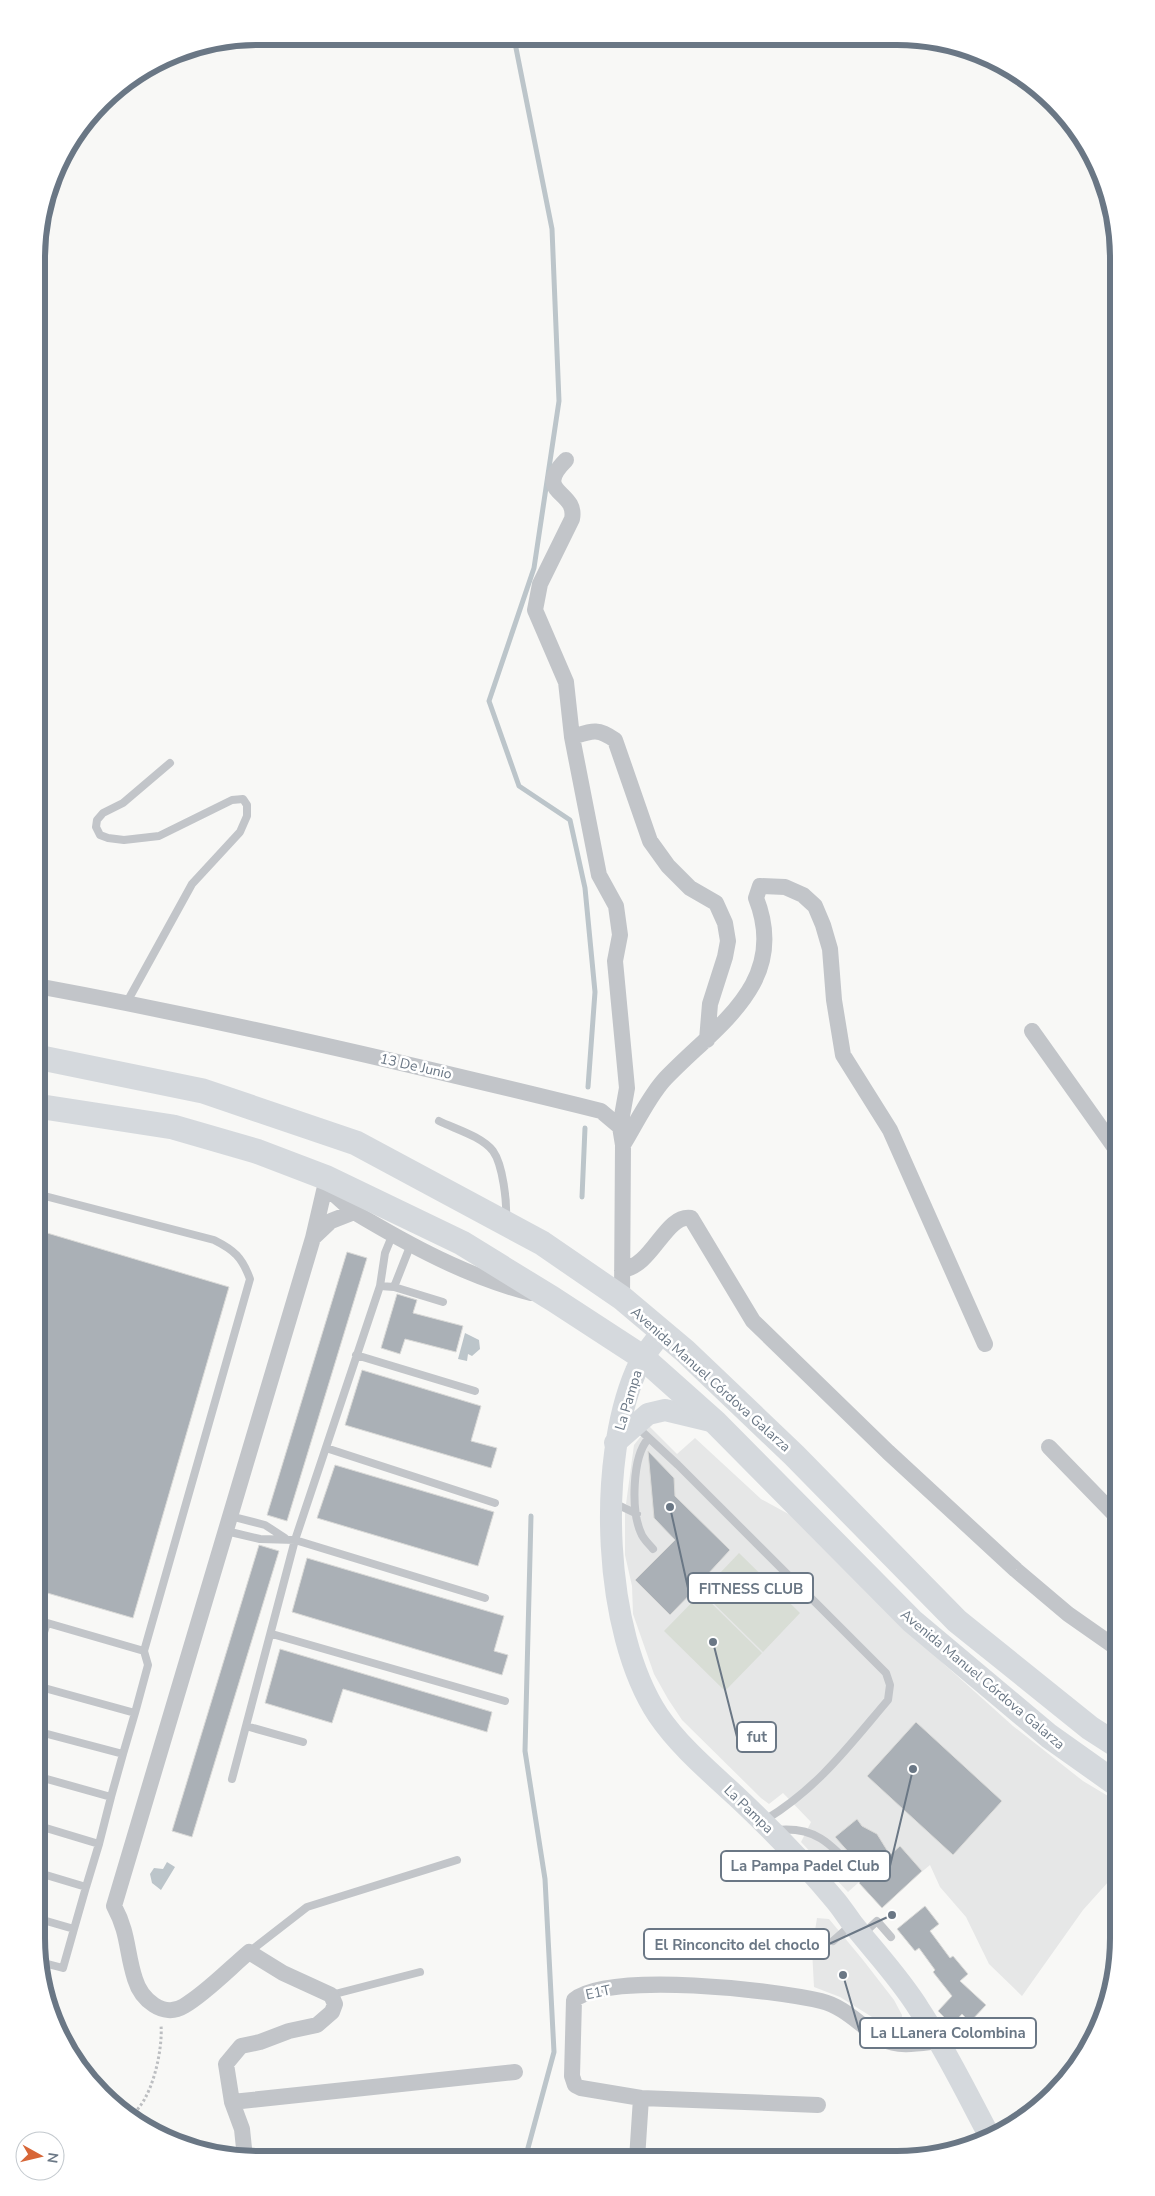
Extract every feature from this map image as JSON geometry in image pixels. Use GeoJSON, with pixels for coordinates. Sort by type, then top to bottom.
{"type":"FeatureCollection","features":[{"type":"Feature","properties":{"kind":"main road","name":"Avenida Manuel Córdova Galarza"},"geometry":{"type":"LineString","coordinates":[[45,1059],[204,1091],[356,1143],[542,1243],[622,1298],[662,1332],[827,1488],[957,1621],[1090,1728],[1110,1741]]}},
{"type":"Feature","properties":{"kind":"main road","name":"Avenida Manuel Córdova Galarza"},"geometry":{"type":"LineString","coordinates":[[45,1107],[174,1127],[256,1151],[462,1243],[553,1298],[642,1357],[715,1422],[912,1621],[1049,1736],[1110,1779]]}},
{"type":"Feature","properties":{"kind":"main road"},"geometry":{"type":"LineString","coordinates":[[804,1513],[827,1488]]}},
{"type":"Feature","properties":{"kind":"street"},"geometry":{"type":"LineString","coordinates":[[566,460],[555,471],[553,478],[557,490],[572,507],[572,518],[540,584],[535,610],[566,682],[572,737],[600,875],[616,906],[620,935],[615,961],[627,1088],[620,1127],[623,1144],[622,1298]]}},
{"type":"Feature","properties":{"kind":"street"},"geometry":{"type":"LineString","coordinates":[[572,737],[592,730],[603,732],[615,740],[650,840],[668,866],[690,888],[716,902],[725,923],[726,949],[710,1004],[707,1040]]}},
{"type":"Feature","properties":{"kind":"street"},"geometry":{"type":"LineString","coordinates":[[623,1144],[663,1082],[707,1040],[748,994],[765,958],[764,918],[756,898],[760,886],[785,887],[803,895],[815,906],[830,949],[834,1000],[843,1055],[890,1130],[985,1344]]}},
{"type":"Feature","properties":{"kind":"street","name":"13 De Junio"},"geometry":{"type":"LineString","coordinates":[[45,987],[127,1002],[407,1064],[601,1112],[620,1127]]}},
{"type":"Feature","properties":{"kind":"street"},"geometry":{"type":"LineString","coordinates":[[1032,1031],[1110,1141]]}},
{"type":"Feature","properties":{"kind":"street"},"geometry":{"type":"LineString","coordinates":[[326,1182],[354,1212],[392,1236],[495,1284],[553,1298]]}},
{"type":"Feature","properties":{"kind":"street"},"geometry":{"type":"LineString","coordinates":[[244,2151],[242,2129],[232,2102],[226,2064],[241,2046],[260,2042],[289,2031],[317,2025],[332,2012],[335,2004],[331,1995],[283,1973],[249,1952],[183,2007],[161,2009],[149,2003],[140,1992],[135,1980],[127,1937],[114,1906],[313,1238],[326,1182]]}},
{"type":"Feature","properties":{"kind":"street"},"geometry":{"type":"LineString","coordinates":[[313,1238],[332,1220],[354,1212]]}},
{"type":"Feature","properties":{"kind":"street"},"geometry":{"type":"LineString","coordinates":[[622,1270],[639,1264],[676,1221],[691,1218],[753,1321],[888,1452],[1009,1564],[1068,1614],[1110,1643]]}},
{"type":"Feature","properties":{"kind":"street","name":"La Pampa"},"geometry":{"type":"LineString","coordinates":[[662,1332],[642,1357],[635,1372],[615,1443],[611,1541],[620,1622],[640,1676],[658,1715],[694,1756],[767,1826],[836,1900],[918,2006],[939,2041],[987,2131]]}},
{"type":"Feature","properties":{"kind":"street","name":"La Pampa"},"geometry":{"type":"LineString","coordinates":[[615,1443],[642,1432],[648,1414],[665,1410],[715,1422]]}},
{"type":"Feature","properties":{"kind":"street"},"geometry":{"type":"LineString","coordinates":[[1049,1447],[1110,1510]]}},
{"type":"Feature","properties":{"kind":"street","name":"E1T"},"geometry":{"type":"LineString","coordinates":[[818,2105],[641,2098],[581,2088],[575,2085],[572,2076],[574,2000],[582,1994],[656,1983],[730,1988],[823,2002],[845,2012],[884,2040],[907,2045],[939,2041]]}},
{"type":"Feature","properties":{"kind":"street"},"geometry":{"type":"LineString","coordinates":[[232,2102],[515,2072]]}},
{"type":"Feature","properties":{"kind":"street"},"geometry":{"type":"LineString","coordinates":[[638,2151],[641,2098]]}},
{"type":"Feature","properties":{"kind":"lane"},"geometry":{"type":"LineString","coordinates":[[127,1002],[192,884],[240,832],[247,816],[247,805],[243,799],[232,800],[160,836],[124,840],[100,835],[96,827],[96,820],[103,813],[123,803],[170,763]]}},
{"type":"Feature","properties":{"kind":"lane"},"geometry":{"type":"LineString","coordinates":[[438,1122],[479,1140],[493,1151],[501,1174],[506,1211],[505,1223]]}},
{"type":"Feature","properties":{"kind":"lane"},"geometry":{"type":"LineString","coordinates":[[45,1196],[214,1240],[230,1248],[244,1262],[250,1279],[144,1651],[148,1665],[63,1968],[47,1964]]}},
{"type":"Feature","properties":{"kind":"lane"},"geometry":{"type":"LineString","coordinates":[[232,1779],[272,1634],[295,1540],[380,1286],[385,1253],[392,1236]]}},
{"type":"Feature","properties":{"kind":"lane"},"geometry":{"type":"LineString","coordinates":[[394,1286],[410,1244]]}},
{"type":"Feature","properties":{"kind":"lane"},"geometry":{"type":"LineString","coordinates":[[380,1286],[394,1286],[443,1302]]}},
{"type":"Feature","properties":{"kind":"lane"},"geometry":{"type":"LineString","coordinates":[[356,1355],[475,1391]]}},
{"type":"Feature","properties":{"kind":"lane"},"geometry":{"type":"LineString","coordinates":[[642,1432],[641,1446],[635,1470],[637,1514],[641,1533],[653,1549]]}},
{"type":"Feature","properties":{"kind":"lane"},"geometry":{"type":"LineString","coordinates":[[642,1432],[678,1465],[886,1674],[890,1685],[888,1700],[817,1782],[767,1826]]}},
{"type":"Feature","properties":{"kind":"lane"},"geometry":{"type":"LineString","coordinates":[[326,1448],[495,1503]]}},
{"type":"Feature","properties":{"kind":"lane"},"geometry":{"type":"LineString","coordinates":[[612,1502],[637,1514]]}},
{"type":"Feature","properties":{"kind":"lane"},"geometry":{"type":"LineString","coordinates":[[228,1524],[265,1525],[285,1538]]}},
{"type":"Feature","properties":{"kind":"lane"},"geometry":{"type":"LineString","coordinates":[[228,1524],[260,1539],[285,1538],[295,1540],[485,1598]]}},
{"type":"Feature","properties":{"kind":"lane"},"geometry":{"type":"LineString","coordinates":[[45,1629],[47,1623],[144,1651]]}},
{"type":"Feature","properties":{"kind":"lane"},"geometry":{"type":"LineString","coordinates":[[272,1634],[505,1701]]}},
{"type":"Feature","properties":{"kind":"lane"},"geometry":{"type":"LineString","coordinates":[[45,1688],[135,1713]]}},
{"type":"Feature","properties":{"kind":"lane"},"geometry":{"type":"LineString","coordinates":[[246,1726],[303,1742]]}},
{"type":"Feature","properties":{"kind":"lane"},"geometry":{"type":"LineString","coordinates":[[45,1732],[123,1754]]}},
{"type":"Feature","properties":{"kind":"lane"},"geometry":{"type":"LineString","coordinates":[[45,1779],[111,1797]]}},
{"type":"Feature","properties":{"kind":"lane"},"geometry":{"type":"LineString","coordinates":[[767,1826],[794,1828],[828,1842],[854,1870]]}},
{"type":"Feature","properties":{"kind":"lane"},"geometry":{"type":"LineString","coordinates":[[45,1828],[99,1844]]}},
{"type":"Feature","properties":{"kind":"lane"},"geometry":{"type":"LineString","coordinates":[[249,1952],[307,1907],[457,1860]]}},
{"type":"Feature","properties":{"kind":"lane"},"geometry":{"type":"LineString","coordinates":[[45,1875],[86,1887]]}},
{"type":"Feature","properties":{"kind":"lane"},"geometry":{"type":"LineString","coordinates":[[45,1921],[74,1929]]}},
{"type":"Feature","properties":{"kind":"lane"},"geometry":{"type":"LineString","coordinates":[[833,1941],[878,1921],[891,1937]]}},
{"type":"Feature","properties":{"kind":"lane"},"geometry":{"type":"LineString","coordinates":[[331,1995],[420,1972]]}},
{"type":"Feature","properties":{"kind":"path"},"geometry":{"type":"LineString","coordinates":[[134,2111],[145,2096],[154,2077],[160,2052],[161,2009]]}},
{"type":"Feature","properties":{"kind":"shaded area"},"geometry":{"type":"Polygon","coordinates":[[[465,1333],[479,1340],[480,1349],[472,1356],[468,1354],[467,1361],[458,1359],[465,1333]]]}},
{"type":"Feature","properties":{"kind":"shaded area"},"geometry":{"type":"Polygon","coordinates":[[[649,1426],[677,1454],[695,1438],[761,1499],[794,1517],[945,1665],[1013,1726],[1083,1781],[1110,1797],[1110,1880],[1083,1910],[1022,1996],[989,1964],[966,1917],[940,1887],[930,1865],[907,1884],[877,1866],[848,1892],[801,1842],[811,1822],[783,1793],[769,1804],[761,1798],[682,1720],[654,1674],[633,1614],[632,1586],[625,1555],[625,1513],[630,1507],[626,1504],[634,1445],[649,1426]]]}},
{"type":"Feature","properties":{"kind":"shaded area"},"geometry":{"type":"Polygon","coordinates":[[[739,1553],[800,1613],[763,1652],[702,1592],[739,1553]]]}},
{"type":"Feature","properties":{"kind":"shaded area"},"geometry":{"type":"Polygon","coordinates":[[[701,1593],[762,1653],[725,1691],[664,1631],[701,1593]]]}},
{"type":"Feature","properties":{"kind":"shaded area"},"geometry":{"type":"Polygon","coordinates":[[[167,1862],[175,1867],[161,1890],[152,1883],[150,1874],[154,1868],[163,1869],[167,1862]]]}},
{"type":"Feature","properties":{"kind":"shaded area"},"geometry":{"type":"Polygon","coordinates":[[[817,1918],[829,1919],[863,1960],[894,2000],[902,2015],[902,2022],[881,2021],[840,1997],[814,1987],[812,1950],[817,1918]]]}},
{"type":"Feature","properties":{"kind":"building"},"geometry":{"type":"Polygon","coordinates":[[[45,1232],[229,1287],[133,1618],[45,1592],[45,1232]]]}},
{"type":"Feature","properties":{"kind":"building"},"geometry":{"type":"Polygon","coordinates":[[[347,1252],[367,1258],[287,1521],[267,1515],[347,1252]]]}},
{"type":"Feature","properties":{"kind":"building"},"geometry":{"type":"Polygon","coordinates":[[[397,1294],[417,1300],[413,1313],[463,1326],[456,1352],[405,1339],[400,1354],[381,1348],[397,1294]]]}},
{"type":"Feature","properties":{"kind":"building"},"geometry":{"type":"Polygon","coordinates":[[[362,1370],[481,1406],[471,1441],[497,1448],[491,1468],[345,1425],[362,1370]]]}},
{"type":"Feature","properties":{"kind":"building"},"geometry":{"type":"Polygon","coordinates":[[[648,1451],[674,1478],[675,1496],[730,1550],[670,1615],[635,1580],[675,1540],[654,1518],[648,1451]]]}},
{"type":"Feature","properties":{"kind":"building"},"geometry":{"type":"Polygon","coordinates":[[[335,1465],[494,1512],[478,1566],[317,1518],[335,1465]]]}},
{"type":"Feature","properties":{"kind":"building"},"geometry":{"type":"Polygon","coordinates":[[[259,1545],[279,1551],[192,1837],[172,1831],[259,1545]]]}},
{"type":"Feature","properties":{"kind":"building"},"geometry":{"type":"Polygon","coordinates":[[[307,1558],[504,1616],[494,1651],[508,1655],[502,1675],[292,1612],[307,1558]]]}},
{"type":"Feature","properties":{"kind":"building"},"geometry":{"type":"Polygon","coordinates":[[[280,1649],[492,1712],[487,1732],[343,1689],[332,1723],[265,1703],[280,1649]]]}},
{"type":"Feature","properties":{"kind":"building"},"geometry":{"type":"Polygon","coordinates":[[[916,1722],[1002,1801],[953,1855],[867,1776],[916,1722]]]}},
{"type":"Feature","properties":{"kind":"building"},"geometry":{"type":"Polygon","coordinates":[[[857,1819],[862,1826],[877,1834],[890,1855],[900,1846],[922,1871],[882,1908],[859,1883],[868,1874],[835,1837],[857,1819]]]}},
{"type":"Feature","properties":{"kind":"building"},"geometry":{"type":"Polygon","coordinates":[[[925,1906],[939,1924],[930,1931],[950,1958],[953,1956],[968,1974],[960,1981],[986,2005],[970,2022],[962,2014],[952,2025],[938,2011],[952,1996],[933,1972],[935,1970],[919,1948],[915,1951],[897,1929],[925,1906]]]}},
{"type":"Feature","properties":{"kind":"waterway"},"geometry":{"type":"LineString","coordinates":[[515,45],[552,229],[559,401],[534,568],[489,701],[519,786],[570,820],[585,888],[595,992],[588,1087]]}},
{"type":"Feature","properties":{"kind":"waterway"},"geometry":{"type":"LineString","coordinates":[[582,1197],[585,1128]]}},
{"type":"Feature","properties":{"kind":"waterway"},"geometry":{"type":"LineString","coordinates":[[527,2151],[554,2052],[545,1879],[525,1751],[531,1516]]}},
{"type":"Feature","properties":{"kind":"place","name":"FITNESS CLUB"},"geometry":{"type":"Point","coordinates":[670,1507]}},
{"type":"Feature","properties":{"kind":"place","name":"fut"},"geometry":{"type":"Point","coordinates":[713,1642]}},
{"type":"Feature","properties":{"kind":"place","name":"La Pampa Padel Club"},"geometry":{"type":"Point","coordinates":[913,1769]}},
{"type":"Feature","properties":{"kind":"place","name":"El Rinconcito del choclo"},"geometry":{"type":"Point","coordinates":[892,1915]}},
{"type":"Feature","properties":{"kind":"place","name":"La LLanera Colombina"},"geometry":{"type":"Point","coordinates":[843,1975]}}]}
